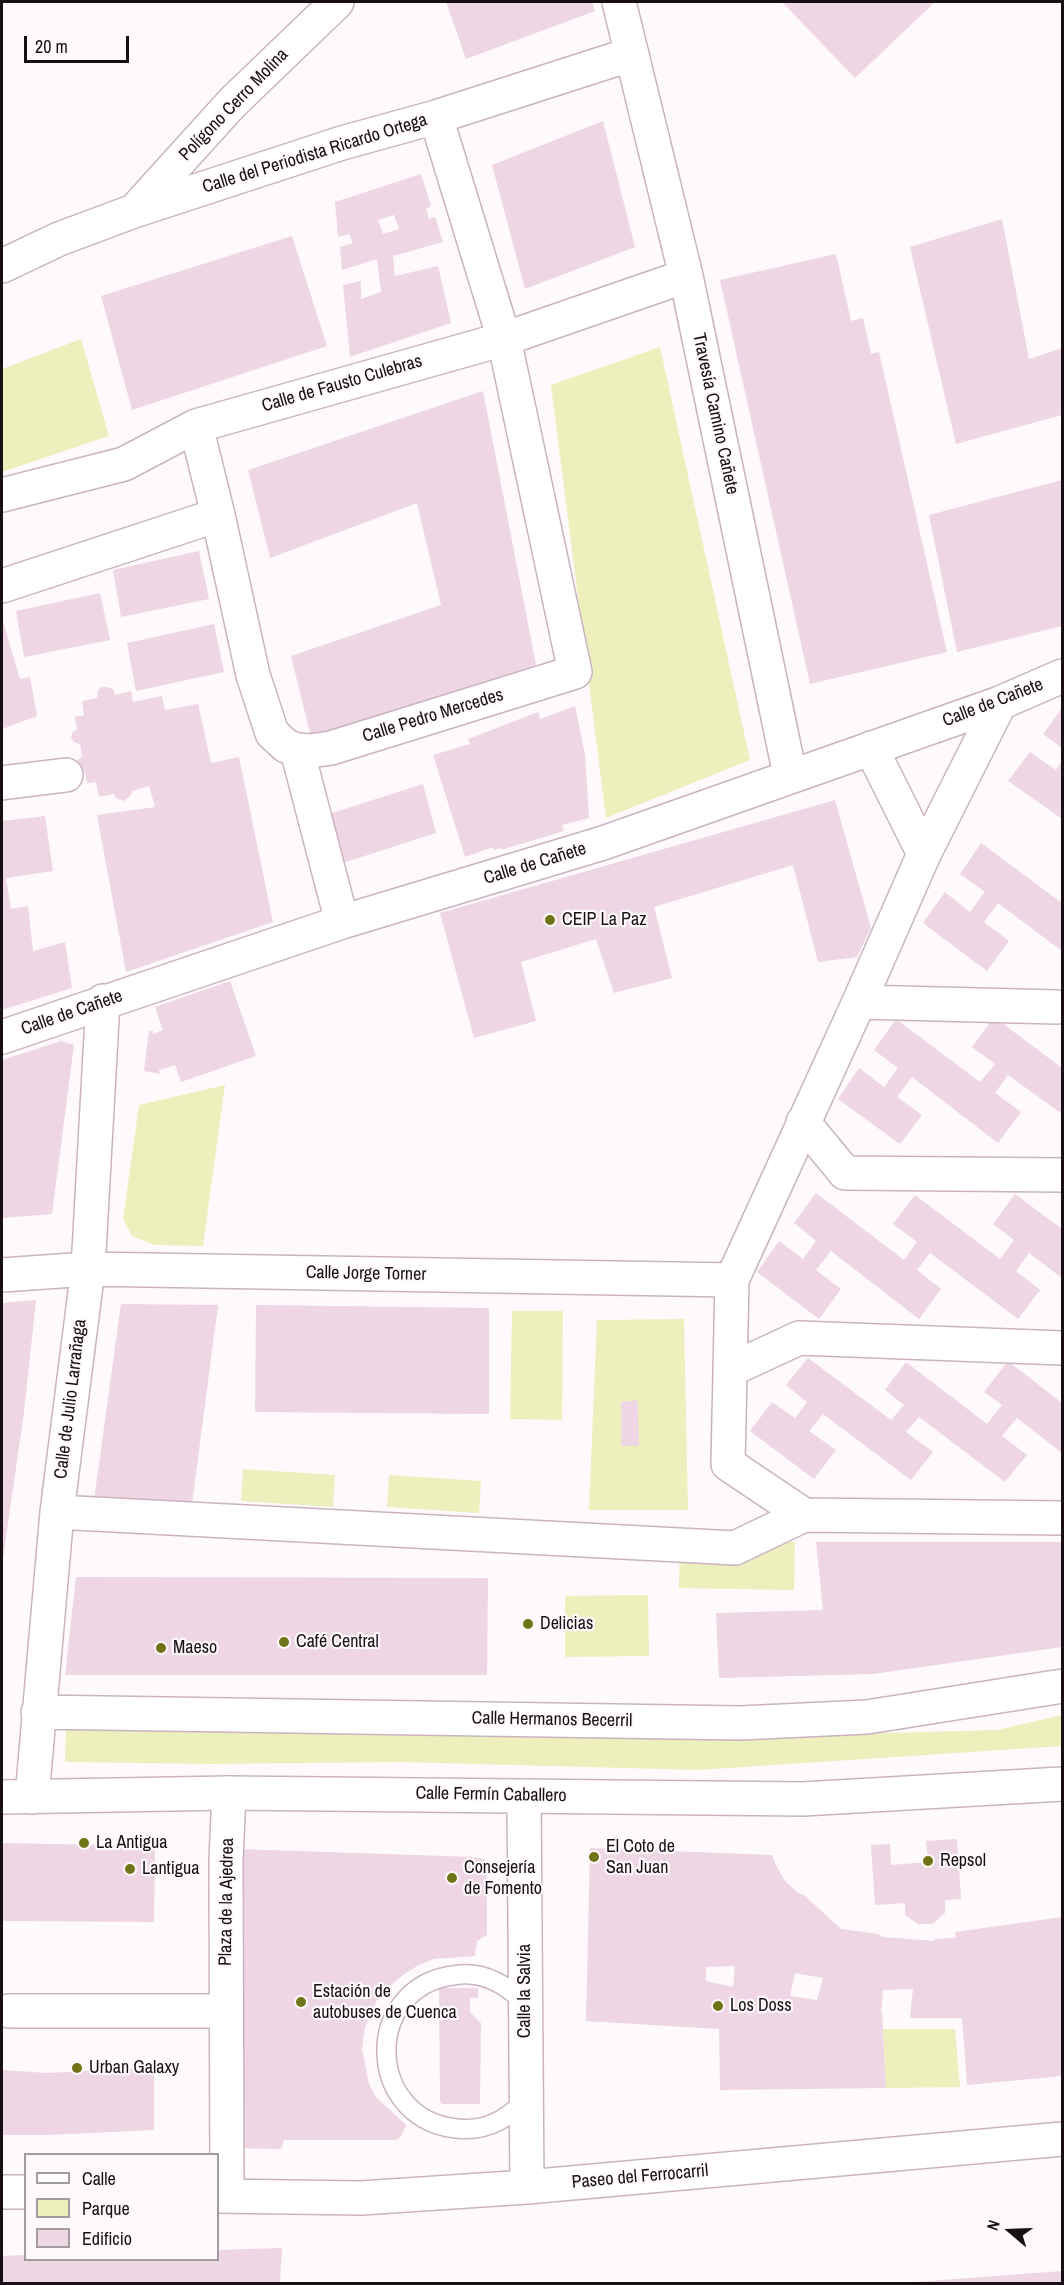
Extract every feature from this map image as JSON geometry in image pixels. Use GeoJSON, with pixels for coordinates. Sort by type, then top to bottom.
{"type":"FeatureCollection","features":[{"type":"Feature","properties":{"kind":"street","name":"Polígono Cerro Molina"},"geometry":{"type":"LineString","coordinates":[[134,211],[232,103],[337,2]]}},
{"type":"Feature","properties":{"kind":"street","name":"Travesía Camino Cañete"},"geometry":{"type":"LineString","coordinates":[[619,2],[686,276],[790,775]]}},
{"type":"Feature","properties":{"kind":"street","name":"Calle del Periodista Ricardo Ortega"},"geometry":{"type":"LineString","coordinates":[[2,266],[59,239],[134,211],[342,143],[436,117],[632,54]]}},
{"type":"Feature","properties":{"kind":"street"},"geometry":{"type":"LineString","coordinates":[[436,117],[504,339]]}},
{"type":"Feature","properties":{"kind":"street","name":"Calle de Fausto Culebras"},"geometry":{"type":"LineString","coordinates":[[2,495],[124,464],[196,426],[504,339],[686,276]]}},
{"type":"Feature","properties":{"kind":"street","name":"Calle Pedro Mercedes"},"geometry":{"type":"LineString","coordinates":[[297,750],[331,748],[575,672],[504,339]]}},
{"type":"Feature","properties":{"kind":"street"},"geometry":{"type":"LineString","coordinates":[[196,426],[253,675],[272,734],[286,746],[297,750],[342,922]]}},
{"type":"Feature","properties":{"kind":"street"},"geometry":{"type":"LineString","coordinates":[[2,586],[218,515]]}},
{"type":"Feature","properties":{"kind":"street","name":"Calle de Cañete"},"geometry":{"type":"LineString","coordinates":[[2,1037],[342,922],[603,843],[790,775],[1000,703],[1062,676]]}},
{"type":"Feature","properties":{"kind":"street"},"geometry":{"type":"LineString","coordinates":[[804,1515],[728,1464],[732,1280],[924,854],[1000,703]]}},
{"type":"Feature","properties":{"kind":"street"},"geometry":{"type":"LineString","coordinates":[[871,748],[924,854]]}},
{"type":"Feature","properties":{"kind":"street"},"geometry":{"type":"LineString","coordinates":[[2,783],[66,776]]}},
{"type":"Feature","properties":{"kind":"street","name":"Calle de Julio Larrañaga"},"geometry":{"type":"LineString","coordinates":[[17,1797],[38,1712],[57,1512],[88,1269],[104,1001]]}},
{"type":"Feature","properties":{"kind":"street"},"geometry":{"type":"LineString","coordinates":[[859,1002],[1058,1007]]}},
{"type":"Feature","properties":{"kind":"street"},"geometry":{"type":"LineString","coordinates":[[803,1122],[845,1173],[1062,1175]]}},
{"type":"Feature","properties":{"kind":"street","name":"Calle Jorge Torner"},"geometry":{"type":"LineString","coordinates":[[2,1275],[88,1269],[732,1280]]}},
{"type":"Feature","properties":{"kind":"street"},"geometry":{"type":"LineString","coordinates":[[730,1370],[799,1338],[1062,1348]]}},
{"type":"Feature","properties":{"kind":"street"},"geometry":{"type":"LineString","coordinates":[[57,1512],[735,1548],[804,1515],[1062,1518]]}},
{"type":"Feature","properties":{"kind":"street","name":"Calle Hermanos Becerril"},"geometry":{"type":"LineString","coordinates":[[38,1712],[740,1723],[867,1717],[1062,1686]]}},
{"type":"Feature","properties":{"kind":"street"},"geometry":{"type":"LineString","coordinates":[[980,1788],[1062,1769]]}},
{"type":"Feature","properties":{"kind":"street"},"geometry":{"type":"LineString","coordinates":[[980,1788],[1062,1784]]}},
{"type":"Feature","properties":{"kind":"street","name":"Calle Fermín Caballero"},"geometry":{"type":"LineString","coordinates":[[17,1797],[229,1793],[803,1799],[980,1788]]}},
{"type":"Feature","properties":{"kind":"street","name":"Plaza de la Ajedrea"},"geometry":{"type":"LineString","coordinates":[[222,2196],[226,1860],[229,1793]]}},
{"type":"Feature","properties":{"kind":"street","name":"Calle la Salvia"},"geometry":{"type":"LineString","coordinates":[[524,1796],[527,2187]]}},
{"type":"Feature","properties":{"kind":"street"},"geometry":{"type":"LineString","coordinates":[[9,2011],[226,2011]]}},
{"type":"Feature","properties":{"kind":"street","name":"Paseo del Ferrocarril"},"geometry":{"type":"LineString","coordinates":[[222,2196],[361,2198],[527,2187],[1062,2139]]}},
{"type":"Feature","properties":{"kind":"street"},"geometry":{"type":"LineString","coordinates":[[2,2192],[24,2192]]}},
{"type":"Feature","properties":{"kind":"lane"},"geometry":{"type":"LineString","coordinates":[[525,2004],[512,1990],[490,1978],[466,1973],[442,1976],[419,1987],[401,2004],[390,2026],[385,2050],[389,2077],[402,2101],[422,2118],[447,2128],[474,2129],[499,2121],[521,2105],[526,2096]]}},
{"type":"Feature","properties":{"kind":"green space"},"geometry":{"type":"Polygon","coordinates":[[[81,339],[109,436],[2,472],[2,369],[81,339]]]}},
{"type":"Feature","properties":{"kind":"green space"},"geometry":{"type":"Polygon","coordinates":[[[660,347],[750,760],[606,818],[551,385],[660,347]]]}},
{"type":"Feature","properties":{"kind":"green space"},"geometry":{"type":"Polygon","coordinates":[[[225,1085],[203,1246],[155,1245],[132,1236],[123,1219],[139,1105],[225,1085]]]}},
{"type":"Feature","properties":{"kind":"green space"},"geometry":{"type":"Polygon","coordinates":[[[512,1311],[563,1311],[562,1420],[510,1419],[512,1311]]]}},
{"type":"Feature","properties":{"kind":"green space"},"geometry":{"type":"Polygon","coordinates":[[[684,1319],[688,1510],[589,1510],[597,1320],[684,1319]]]}},
{"type":"Feature","properties":{"kind":"green space"},"geometry":{"type":"Polygon","coordinates":[[[243,1469],[335,1475],[333,1507],[241,1501],[243,1469]]]}},
{"type":"Feature","properties":{"kind":"green space"},"geometry":{"type":"Polygon","coordinates":[[[389,1475],[481,1481],[479,1513],[387,1507],[389,1475]]]}},
{"type":"Feature","properties":{"kind":"green space"},"geometry":{"type":"Polygon","coordinates":[[[680,1540],[795,1542],[794,1590],[679,1588],[680,1540]]]}},
{"type":"Feature","properties":{"kind":"green space"},"geometry":{"type":"Polygon","coordinates":[[[648,1595],[649,1656],[565,1657],[565,1596],[648,1595]]]}},
{"type":"Feature","properties":{"kind":"green space"},"geometry":{"type":"Polygon","coordinates":[[[1062,1715],[1062,1746],[698,1770],[402,1762],[211,1764],[65,1762],[66,1730],[813,1735],[997,1730],[1062,1715]]]}},
{"type":"Feature","properties":{"kind":"green space"},"geometry":{"type":"Polygon","coordinates":[[[883,2029],[955,2029],[960,2087],[886,2088],[883,2029]]]}},
{"type":"Feature","properties":{"kind":"building"},"geometry":{"type":"Polygon","coordinates":[[[446,2],[592,2],[595,11],[466,59],[446,2]]]}},
{"type":"Feature","properties":{"kind":"building"},"geometry":{"type":"Polygon","coordinates":[[[782,2],[935,2],[855,78],[782,2]]]}},
{"type":"Feature","properties":{"kind":"building"},"geometry":{"type":"Polygon","coordinates":[[[603,121],[635,247],[525,289],[492,165],[603,121]]]}},
{"type":"Feature","properties":{"kind":"building"},"geometry":{"type":"Polygon","coordinates":[[[421,174],[431,206],[426,209],[429,219],[435,217],[443,242],[393,256],[395,276],[438,266],[451,323],[350,357],[343,285],[361,281],[361,299],[381,292],[377,259],[342,270],[340,247],[353,243],[349,234],[338,237],[335,202],[421,174]],[[394,215],[378,220],[383,234],[399,229],[394,215]]]}},
{"type":"Feature","properties":{"kind":"building"},"geometry":{"type":"Polygon","coordinates":[[[1002,219],[1029,359],[1062,348],[1062,415],[956,444],[910,247],[1002,219]]]}},
{"type":"Feature","properties":{"kind":"building"},"geometry":{"type":"Polygon","coordinates":[[[292,236],[327,346],[132,410],[101,296],[292,236]]]}},
{"type":"Feature","properties":{"kind":"building"},"geometry":{"type":"Polygon","coordinates":[[[836,254],[851,321],[863,318],[871,354],[879,352],[947,652],[810,684],[720,280],[836,254]]]}},
{"type":"Feature","properties":{"kind":"building"},"geometry":{"type":"Polygon","coordinates":[[[483,391],[536,665],[311,737],[291,656],[441,605],[417,503],[270,558],[248,470],[483,391]]]}},
{"type":"Feature","properties":{"kind":"building"},"geometry":{"type":"Polygon","coordinates":[[[1062,480],[1062,626],[957,652],[929,515],[1062,480]]]}},
{"type":"Feature","properties":{"kind":"building"},"geometry":{"type":"Polygon","coordinates":[[[199,551],[209,599],[121,617],[113,570],[199,551]]]}},
{"type":"Feature","properties":{"kind":"building"},"geometry":{"type":"Polygon","coordinates":[[[100,593],[110,640],[24,657],[16,611],[100,593]]]}},
{"type":"Feature","properties":{"kind":"building"},"geometry":{"type":"Polygon","coordinates":[[[2,618],[20,679],[30,677],[37,716],[2,729],[2,618]]]}},
{"type":"Feature","properties":{"kind":"building"},"geometry":{"type":"Polygon","coordinates":[[[214,624],[224,672],[136,691],[127,643],[214,624]]]}},
{"type":"Feature","properties":{"kind":"building"},"geometry":{"type":"Polygon","coordinates":[[[102,687],[113,689],[115,695],[131,691],[133,702],[162,696],[165,710],[198,704],[211,763],[239,757],[273,922],[126,972],[97,815],[155,807],[149,786],[132,791],[124,801],[116,798],[114,794],[99,797],[96,782],[87,783],[85,772],[80,771],[75,763],[82,756],[80,744],[75,743],[71,738],[72,733],[77,729],[75,717],[84,715],[82,701],[97,698],[98,690],[102,687]]]}},
{"type":"Feature","properties":{"kind":"building"},"geometry":{"type":"Polygon","coordinates":[[[575,706],[585,755],[589,818],[562,825],[564,831],[501,850],[501,848],[493,850],[493,847],[465,857],[433,755],[470,744],[468,739],[538,712],[540,719],[575,706]]]}},
{"type":"Feature","properties":{"kind":"building"},"geometry":{"type":"Polygon","coordinates":[[[1062,708],[1062,748],[1043,734],[1062,708]]]}},
{"type":"Feature","properties":{"kind":"building"},"geometry":{"type":"Polygon","coordinates":[[[1030,752],[1056,770],[1062,761],[1062,819],[1008,781],[1030,752]]]}},
{"type":"Feature","properties":{"kind":"building"},"geometry":{"type":"Polygon","coordinates":[[[423,784],[436,833],[343,863],[329,814],[423,784]]]}},
{"type":"Feature","properties":{"kind":"building","name":"CEIP La Paz"},"geometry":{"type":"Polygon","coordinates":[[[835,800],[871,928],[857,957],[818,962],[793,865],[654,907],[672,978],[614,993],[596,939],[521,962],[536,1021],[474,1038],[440,913],[835,800]]]}},
{"type":"Feature","properties":{"kind":"building"},"geometry":{"type":"Polygon","coordinates":[[[45,816],[53,871],[6,878],[11,909],[28,906],[33,951],[65,942],[72,988],[2,1010],[2,821],[45,816]]]}},
{"type":"Feature","properties":{"kind":"building"},"geometry":{"type":"Polygon","coordinates":[[[981,843],[1062,903],[1062,951],[998,903],[984,922],[1009,941],[987,971],[923,923],[945,892],[970,912],[985,892],[960,874],[981,843]]]}},
{"type":"Feature","properties":{"kind":"building"},"geometry":{"type":"Polygon","coordinates":[[[230,981],[256,1056],[181,1082],[175,1065],[159,1070],[160,1074],[144,1071],[149,1031],[153,1031],[153,1034],[163,1030],[155,1007],[230,981]]]}},
{"type":"Feature","properties":{"kind":"building"},"geometry":{"type":"Polygon","coordinates":[[[994,1017],[1062,1068],[1062,1114],[1008,1075],[995,1093],[1021,1112],[998,1143],[912,1077],[897,1097],[922,1115],[900,1144],[838,1099],[859,1068],[884,1087],[898,1068],[874,1050],[896,1019],[980,1082],[995,1064],[972,1047],[994,1017]]]}},
{"type":"Feature","properties":{"kind":"building"},"geometry":{"type":"Polygon","coordinates":[[[61,1041],[74,1045],[52,1214],[2,1218],[2,1060],[61,1041]]]}},
{"type":"Feature","properties":{"kind":"building"},"geometry":{"type":"Polygon","coordinates":[[[816,1193],[904,1260],[917,1242],[893,1224],[915,1195],[1000,1259],[1014,1240],[993,1224],[1015,1194],[1062,1229],[1062,1278],[1029,1253],[1016,1271],[1040,1290],[1018,1319],[930,1253],[917,1270],[941,1289],[919,1319],[831,1251],[816,1270],[841,1289],[819,1319],[757,1272],[779,1241],[803,1259],[816,1241],[794,1223],[816,1193]]]}},
{"type":"Feature","properties":{"kind":"building"},"geometry":{"type":"Polygon","coordinates":[[[36,1300],[24,1412],[2,1565],[2,1303],[36,1300]]]}},
{"type":"Feature","properties":{"kind":"building"},"geometry":{"type":"Polygon","coordinates":[[[121,1304],[218,1305],[192,1504],[94,1500],[121,1304]]]}},
{"type":"Feature","properties":{"kind":"building"},"geometry":{"type":"Polygon","coordinates":[[[256,1305],[489,1308],[489,1414],[255,1412],[256,1305]]]}},
{"type":"Feature","properties":{"kind":"building"},"geometry":{"type":"Polygon","coordinates":[[[808,1358],[891,1420],[904,1405],[885,1390],[906,1362],[987,1424],[1002,1405],[984,1392],[1008,1361],[1062,1403],[1062,1453],[1017,1418],[1002,1436],[1027,1455],[1005,1482],[919,1417],[906,1432],[933,1452],[911,1480],[823,1414],[809,1431],[836,1450],[814,1479],[750,1431],[772,1402],[795,1418],[807,1402],[786,1385],[808,1358]]]}},
{"type":"Feature","properties":{"kind":"building"},"geometry":{"type":"Polygon","coordinates":[[[638,1400],[639,1446],[621,1446],[621,1402],[638,1400]]]}},
{"type":"Feature","properties":{"kind":"building"},"geometry":{"type":"Polygon","coordinates":[[[816,1542],[1062,1542],[1062,1647],[873,1674],[719,1678],[716,1613],[823,1610],[816,1542]]]}},
{"type":"Feature","properties":{"kind":"building"},"geometry":{"type":"Polygon","coordinates":[[[76,1577],[488,1578],[487,1675],[65,1675],[76,1577]]]}},
{"type":"Feature","properties":{"kind":"building"},"geometry":{"type":"Polygon","coordinates":[[[957,1839],[961,1899],[945,1900],[945,1913],[933,1924],[918,1924],[905,1915],[905,1903],[875,1905],[871,1845],[890,1844],[891,1865],[928,1862],[926,1841],[957,1839]]]}},
{"type":"Feature","properties":{"kind":"building"},"geometry":{"type":"Polygon","coordinates":[[[2,1843],[155,1846],[154,1922],[2,1921],[2,1843]]]}},
{"type":"Feature","properties":{"kind":"building"},"geometry":{"type":"Polygon","coordinates":[[[590,1848],[772,1855],[785,1881],[841,1929],[879,1934],[882,1937],[934,1941],[935,1939],[956,1938],[955,1932],[1062,1917],[1062,2076],[967,2085],[962,2018],[910,2018],[913,1989],[883,1990],[881,2012],[886,2088],[720,2090],[719,2029],[586,2021],[590,1848]],[[735,1966],[706,1967],[706,1981],[733,1987],[735,1966]],[[795,1973],[790,1996],[817,2000],[823,1978],[795,1973]]]}},
{"type":"Feature","properties":{"kind":"building","name":"Estación de autobuses de Cuenca"},"geometry":{"type":"Polygon","coordinates":[[[236,1849],[474,1857],[484,1859],[487,1863],[487,1935],[477,1941],[475,1956],[434,1959],[403,1975],[378,1998],[365,2027],[362,2049],[369,2084],[376,2097],[406,2125],[397,2140],[284,2140],[279,2149],[234,2148],[236,1849]]]}},
{"type":"Feature","properties":{"kind":"building"},"geometry":{"type":"Polygon","coordinates":[[[439,1988],[478,1988],[478,1998],[470,1998],[470,2012],[481,2023],[480,2104],[442,2104],[440,2102],[439,1988]]]}},
{"type":"Feature","properties":{"kind":"building"},"geometry":{"type":"Polygon","coordinates":[[[154,2067],[154,2130],[2,2135],[2,2070],[47,2073],[154,2067]]]}},
{"type":"Feature","properties":{"kind":"building"},"geometry":{"type":"Polygon","coordinates":[[[282,2248],[280,2283],[3,2283],[2,2276],[2,2256],[24,2255],[24,2261],[219,2261],[219,2250],[282,2248]]]}},
{"type":"Feature","properties":{"kind":"building"},"geometry":{"type":"Polygon","coordinates":[[[1062,2271],[1062,2283],[916,2283],[916,2282],[1062,2271]]]}},
{"type":"Feature","properties":{"kind":"place","name":"CEIP La Paz"},"geometry":{"type":"Point","coordinates":[550,920]}},
{"type":"Feature","properties":{"kind":"place","name":"Delicias"},"geometry":{"type":"Point","coordinates":[528,1624]}},
{"type":"Feature","properties":{"kind":"place","name":"Café Central"},"geometry":{"type":"Point","coordinates":[284,1642]}},
{"type":"Feature","properties":{"kind":"place","name":"Maeso"},"geometry":{"type":"Point","coordinates":[161,1648]}},
{"type":"Feature","properties":{"kind":"place","name":"La Antigua"},"geometry":{"type":"Point","coordinates":[84,1843]}},
{"type":"Feature","properties":{"kind":"place","name":"El Coto de San Juan"},"geometry":{"type":"Point","coordinates":[594,1857]}},
{"type":"Feature","properties":{"kind":"place","name":"Repsol"},"geometry":{"type":"Point","coordinates":[928,1861]}},
{"type":"Feature","properties":{"kind":"place","name":"Lantigua"},"geometry":{"type":"Point","coordinates":[130,1869]}},
{"type":"Feature","properties":{"kind":"place","name":"Consejería de Fomento"},"geometry":{"type":"Point","coordinates":[452,1878]}},
{"type":"Feature","properties":{"kind":"place","name":"Estación de autobuses de Cuenca"},"geometry":{"type":"Point","coordinates":[301,2002]}},
{"type":"Feature","properties":{"kind":"place","name":"Los Doss"},"geometry":{"type":"Point","coordinates":[718,2006]}},
{"type":"Feature","properties":{"kind":"place","name":"Urban Galaxy"},"geometry":{"type":"Point","coordinates":[77,2068]}}]}
